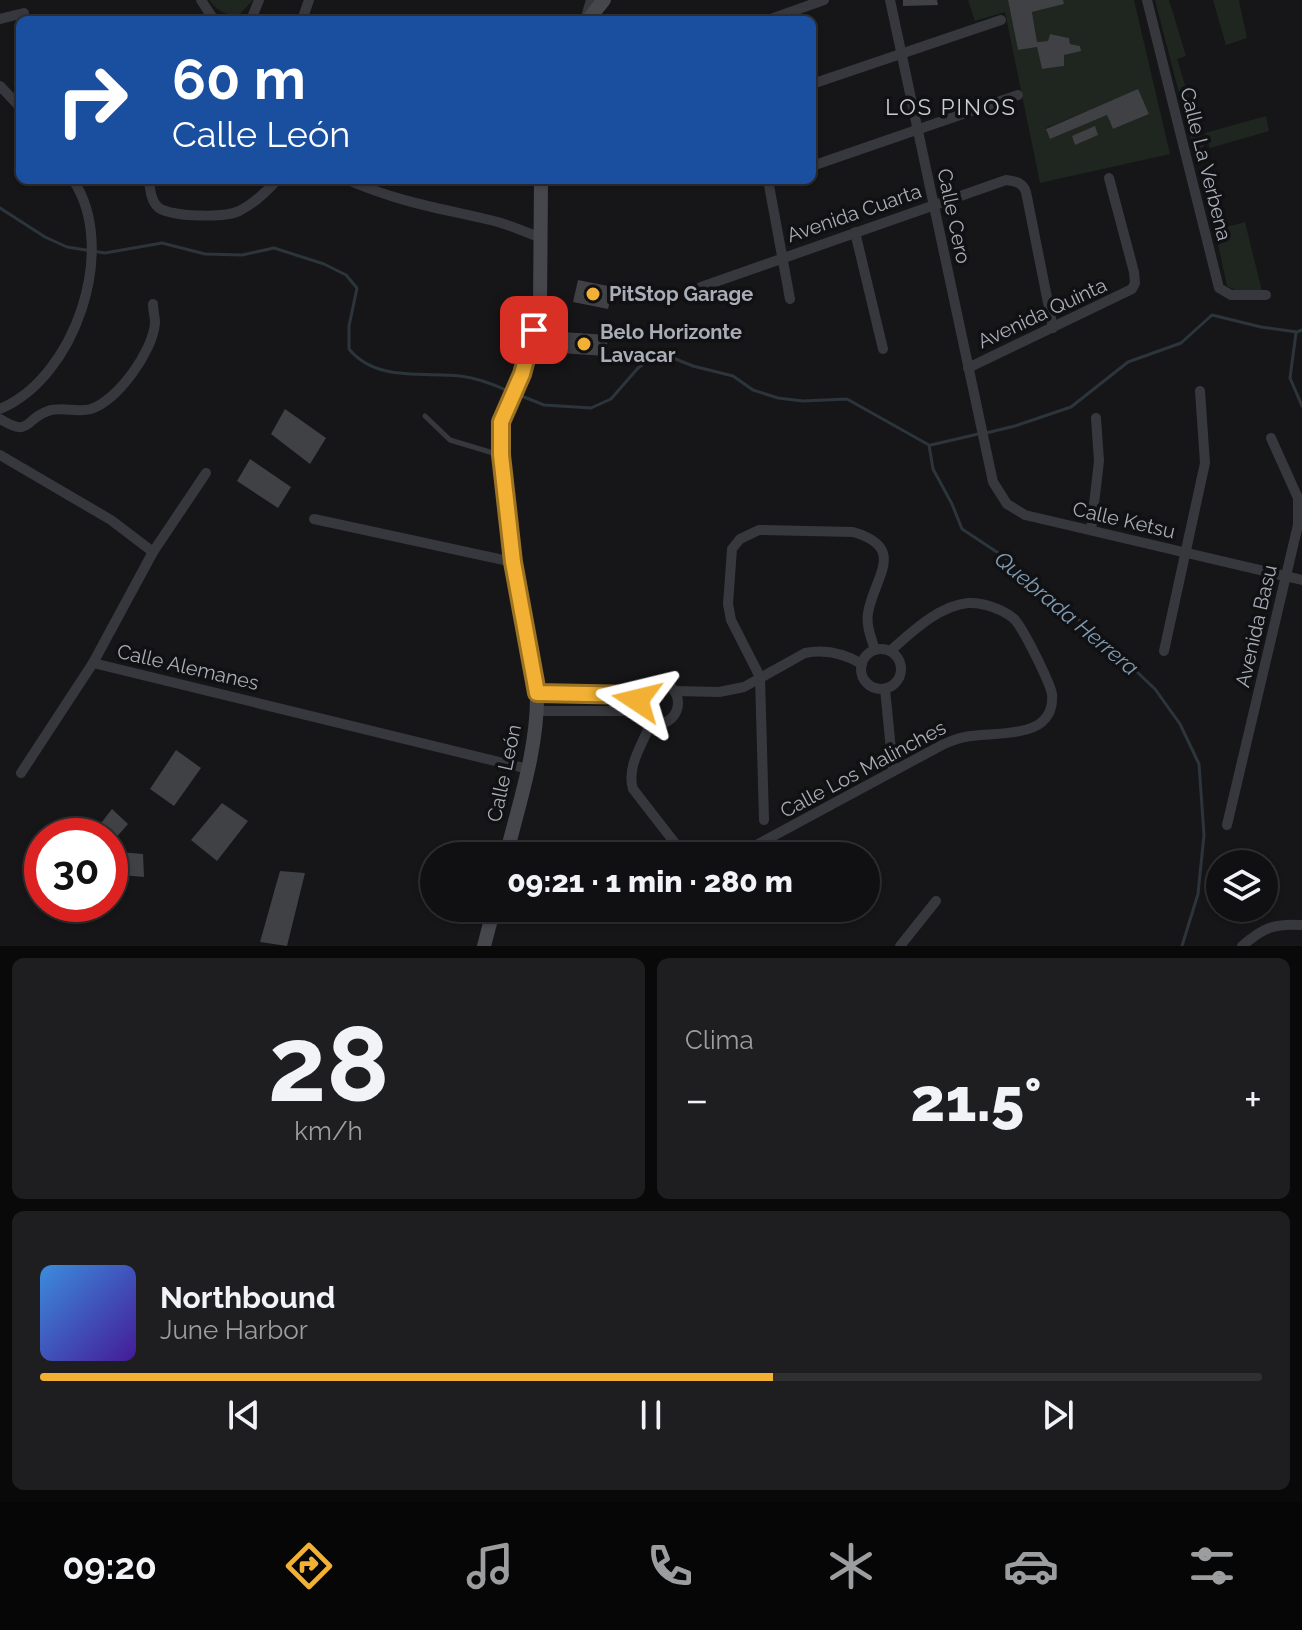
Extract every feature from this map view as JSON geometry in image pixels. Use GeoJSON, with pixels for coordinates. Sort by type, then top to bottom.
{"type":"FeatureCollection","features":[{"type":"Feature","properties":{"kind":"main road"},"geometry":{"type":"LineString","coordinates":[[590,16],[604,0]]}},
{"type":"Feature","properties":{"kind":"main road","name":"Calle León"},"geometry":{"type":"LineString","coordinates":[[510,842],[528,769],[537,693],[513,562],[501,455],[501,422],[522,374],[540,308],[541,184]]}},
{"type":"Feature","properties":{"kind":"main road"},"geometry":{"type":"LineString","coordinates":[[484,946],[490,922]]}},
{"type":"Feature","properties":{"kind":"street"},"geometry":{"type":"LineString","coordinates":[[779,16],[824,0]]}},
{"type":"Feature","properties":{"kind":"street","name":"Calle Cero"},"geometry":{"type":"LineString","coordinates":[[890,0],[984,440]]}},
{"type":"Feature","properties":{"kind":"street","name":"Calle La Verbena"},"geometry":{"type":"LineString","coordinates":[[1147,0],[1219,288],[1231,295],[1266,295]]}},
{"type":"Feature","properties":{"kind":"street"},"geometry":{"type":"LineString","coordinates":[[0,19],[24,13]]}},
{"type":"Feature","properties":{"kind":"street"},"geometry":{"type":"LineString","coordinates":[[816,83],[1001,20]]}},
{"type":"Feature","properties":{"kind":"street"},"geometry":{"type":"LineString","coordinates":[[816,165],[1018,95]]}},
{"type":"Feature","properties":{"kind":"street","name":"Avenida Quinta"},"geometry":{"type":"LineString","coordinates":[[968,368],[1132,289],[1134,272],[1109,178]]}},
{"type":"Feature","properties":{"kind":"street","name":"Avenida Cuarta"},"geometry":{"type":"LineString","coordinates":[[701,287],[782,256],[1006,180],[1020,183],[1026,192],[1053,328]]}},
{"type":"Feature","properties":{"kind":"street"},"geometry":{"type":"LineString","coordinates":[[0,409],[31,389],[53,366],[75,329],[88,285],[93,237],[85,202],[75,184]]}},
{"type":"Feature","properties":{"kind":"street"},"geometry":{"type":"LineString","coordinates":[[150,184],[153,201],[159,208],[170,212],[218,216],[236,213],[273,184]]}},
{"type":"Feature","properties":{"kind":"street"},"geometry":{"type":"LineString","coordinates":[[253,202],[265,184]]}},
{"type":"Feature","properties":{"kind":"street"},"geometry":{"type":"LineString","coordinates":[[357,184],[413,205],[498,222],[542,238]]}},
{"type":"Feature","properties":{"kind":"street"},"geometry":{"type":"LineString","coordinates":[[770,184],[790,299]]}},
{"type":"Feature","properties":{"kind":"street"},"geometry":{"type":"LineString","coordinates":[[855,232],[883,349]]}},
{"type":"Feature","properties":{"kind":"street"},"geometry":{"type":"LineString","coordinates":[[0,419],[15,427],[28,426],[47,411],[92,409],[107,400],[139,363],[151,339],[155,322],[153,304]]}},
{"type":"Feature","properties":{"kind":"street"},"geometry":{"type":"LineString","coordinates":[[1164,651],[1205,463],[1200,391]]}},
{"type":"Feature","properties":{"kind":"street"},"geometry":{"type":"LineString","coordinates":[[1091,530],[1099,461],[1096,418]]}},
{"type":"Feature","properties":{"kind":"street","name":"Avenida Basu"},"geometry":{"type":"LineString","coordinates":[[1227,825],[1298,525],[1298,498],[1271,438]]}},
{"type":"Feature","properties":{"kind":"street","name":"Calle Ketsu"},"geometry":{"type":"LineString","coordinates":[[984,440],[993,482],[1007,504],[1025,515],[1302,580]]}},
{"type":"Feature","properties":{"kind":"street"},"geometry":{"type":"LineString","coordinates":[[0,455],[111,520],[153,552]]}},
{"type":"Feature","properties":{"kind":"street","name":"Calle Alemanes"},"geometry":{"type":"LineString","coordinates":[[206,473],[153,552],[93,663],[528,769]]}},
{"type":"Feature","properties":{"kind":"street"},"geometry":{"type":"LineString","coordinates":[[314,519],[513,562]]}},
{"type":"Feature","properties":{"kind":"street"},"geometry":{"type":"LineString","coordinates":[[764,820],[760,677],[731,620],[728,604],[732,549],[748,533],[759,530],[853,532],[868,536],[884,553],[885,563],[867,617],[875,650]]}},
{"type":"Feature","properties":{"kind":"street","name":"Calle Los Malinches"},"geometry":{"type":"LineString","coordinates":[[763,842],[942,745],[964,737],[1028,729],[1041,723],[1052,709],[1052,694],[1046,678],[1016,620],[1002,611],[968,603],[948,609],[919,625],[890,651]]}},
{"type":"Feature","properties":{"kind":"street"},"geometry":{"type":"LineString","coordinates":[[875,650],[890,651],[899,660],[901,672],[896,683],[885,689],[872,687],[863,677],[862,664],[875,650]]}},
{"type":"Feature","properties":{"kind":"street"},"geometry":{"type":"LineString","coordinates":[[675,691],[732,691],[805,653],[817,651],[851,658],[862,664]]}},
{"type":"Feature","properties":{"kind":"street"},"geometry":{"type":"LineString","coordinates":[[21,773],[93,663]]}},
{"type":"Feature","properties":{"kind":"street"},"geometry":{"type":"LineString","coordinates":[[666,683],[675,691],[678,699],[676,713],[665,722],[651,723],[639,711],[638,695],[647,685],[666,683]]}},
{"type":"Feature","properties":{"kind":"street"},"geometry":{"type":"LineString","coordinates":[[885,689],[893,770]]}},
{"type":"Feature","properties":{"kind":"street"},"geometry":{"type":"LineString","coordinates":[[537,693],[638,695]]}},
{"type":"Feature","properties":{"kind":"street"},"geometry":{"type":"LineString","coordinates":[[537,711],[639,711]]}},
{"type":"Feature","properties":{"kind":"street"},"geometry":{"type":"LineString","coordinates":[[651,723],[632,768],[631,783],[674,842]]}},
{"type":"Feature","properties":{"kind":"street"},"geometry":{"type":"LineString","coordinates":[[900,946],[936,901]]}},
{"type":"Feature","properties":{"kind":"street"},"geometry":{"type":"LineString","coordinates":[[1242,946],[1257,933],[1280,923],[1302,925]]}},
{"type":"Feature","properties":{"kind":"lane"},"geometry":{"type":"LineString","coordinates":[[425,416],[450,440],[501,455]]}},
{"type":"Feature","properties":{"kind":"shaded area"},"geometry":{"type":"Polygon","coordinates":[[[209,0],[253,0],[239,15],[234,15],[222,12],[209,0]]]}},
{"type":"Feature","properties":{"kind":"shaded area"},"geometry":{"type":"Polygon","coordinates":[[[968,0],[1008,0],[1018,50],[1037,47],[1042,69],[1064,66],[1064,55],[1080,50],[1079,46],[1070,44],[1069,38],[1050,34],[1048,41],[1037,42],[1032,12],[1063,4],[1063,0],[1134,0],[1170,154],[1040,183],[1005,12],[975,21],[968,0]],[[1138,90],[1046,128],[1050,139],[1107,115],[1113,129],[1149,114],[1138,90]]]}},
{"type":"Feature","properties":{"kind":"shaded area"},"geometry":{"type":"Polygon","coordinates":[[[1155,0],[1169,0],[1186,56],[1177,59],[1204,147],[1194,151],[1155,0]]]}},
{"type":"Feature","properties":{"kind":"shaded area"},"geometry":{"type":"Polygon","coordinates":[[[1213,0],[1241,0],[1247,38],[1226,45],[1213,0]]]}},
{"type":"Feature","properties":{"kind":"shaded area"},"geometry":{"type":"Polygon","coordinates":[[[1266,116],[1269,131],[1210,148],[1205,133],[1266,116]]]}},
{"type":"Feature","properties":{"kind":"shaded area"},"geometry":{"type":"Polygon","coordinates":[[[1245,222],[1262,291],[1237,291],[1227,286],[1215,230],[1245,222]]]}},
{"type":"Feature","properties":{"kind":"building"},"geometry":{"type":"Polygon","coordinates":[[[903,0],[937,0],[938,5],[903,6],[903,0]]]}},
{"type":"Feature","properties":{"kind":"building"},"geometry":{"type":"Polygon","coordinates":[[[1008,0],[1063,0],[1064,4],[1032,12],[1037,42],[1048,41],[1050,34],[1069,38],[1070,44],[1080,46],[1081,51],[1064,55],[1064,66],[1042,69],[1037,47],[1018,50],[1008,0]]]}},
{"type":"Feature","properties":{"kind":"building"},"geometry":{"type":"Polygon","coordinates":[[[1138,89],[1149,114],[1113,129],[1107,115],[1050,139],[1046,129],[1138,89]]]}},
{"type":"Feature","properties":{"kind":"building"},"geometry":{"type":"Polygon","coordinates":[[[1095,126],[1098,135],[1075,145],[1072,136],[1095,126]]]}},
{"type":"Feature","properties":{"kind":"building","name":"PitStop Garage"},"geometry":{"type":"Polygon","coordinates":[[[578,280],[613,287],[608,309],[573,302],[578,280]]]}},
{"type":"Feature","properties":{"kind":"building","name":"Belo Horizonte Lavacar"},"geometry":{"type":"Polygon","coordinates":[[[562,332],[608,335],[606,356],[560,353],[562,332]]]}},
{"type":"Feature","properties":{"kind":"building"},"geometry":{"type":"Polygon","coordinates":[[[285,409],[326,438],[310,464],[271,434],[285,409]]]}},
{"type":"Feature","properties":{"kind":"building"},"geometry":{"type":"Polygon","coordinates":[[[250,459],[291,487],[278,508],[237,481],[250,459]]]}},
{"type":"Feature","properties":{"kind":"building"},"geometry":{"type":"Polygon","coordinates":[[[176,750],[201,768],[174,806],[150,789],[176,750]]]}},
{"type":"Feature","properties":{"kind":"building"},"geometry":{"type":"Polygon","coordinates":[[[222,803],[248,821],[217,861],[191,840],[222,803]]]}},
{"type":"Feature","properties":{"kind":"building"},"geometry":{"type":"Polygon","coordinates":[[[112,809],[122,818],[105,818],[112,809]]]}},
{"type":"Feature","properties":{"kind":"building"},"geometry":{"type":"Polygon","coordinates":[[[128,853],[143,854],[144,877],[128,876],[128,853]]]}},
{"type":"Feature","properties":{"kind":"building"},"geometry":{"type":"Polygon","coordinates":[[[280,871],[305,873],[287,946],[260,942],[280,871]]]}},
{"type":"Feature","properties":{"kind":"waterway","name":"Quebrada Herrera"},"geometry":{"type":"LineString","coordinates":[[0,208],[45,237],[67,247],[105,253],[162,243],[205,254],[242,255],[274,248],[324,264],[346,275],[357,288],[349,326],[349,349],[360,359],[386,371],[466,377],[508,391]]}},
{"type":"Feature","properties":{"kind":"waterway"},"geometry":{"type":"LineString","coordinates":[[986,433],[1071,407],[1128,362],[1181,343],[1212,315],[1261,327],[1302,330]]}},
{"type":"Feature","properties":{"kind":"waterway"},"geometry":{"type":"LineString","coordinates":[[1296,333],[1290,378],[1302,406]]}},
{"type":"Feature","properties":{"kind":"waterway","name":"Quebrada Herrera"},"geometry":{"type":"LineString","coordinates":[[519,395],[544,405],[591,408],[611,399],[638,368],[655,356],[668,356],[733,376],[753,390],[778,398],[803,401],[847,399],[929,445],[933,469],[962,529],[1012,562],[1115,651],[1155,689],[1180,724],[1199,764],[1204,835],[1198,894],[1182,946]]}},
{"type":"Feature","properties":{"kind":"waterway"},"geometry":{"type":"LineString","coordinates":[[931,445],[978,434]]}},
{"type":"Feature","properties":{"kind":"place","name":"PitStop Garage"},"geometry":{"type":"Point","coordinates":[593,294]}},
{"type":"Feature","properties":{"kind":"place","name":"Belo Horizonte Lavacar"},"geometry":{"type":"Point","coordinates":[584,344]}},
{"type":"Feature","properties":{"kind":"district","name":"LOS PINOS"},"geometry":{"type":"Point","coordinates":[951,107]}},
{"type":"Feature","properties":{"kind":"route"},"geometry":{"type":"LineString","coordinates":[[534,330],[522,374],[501,422],[501,455],[513,562],[537,693],[638,695],[637,700]]}}]}
